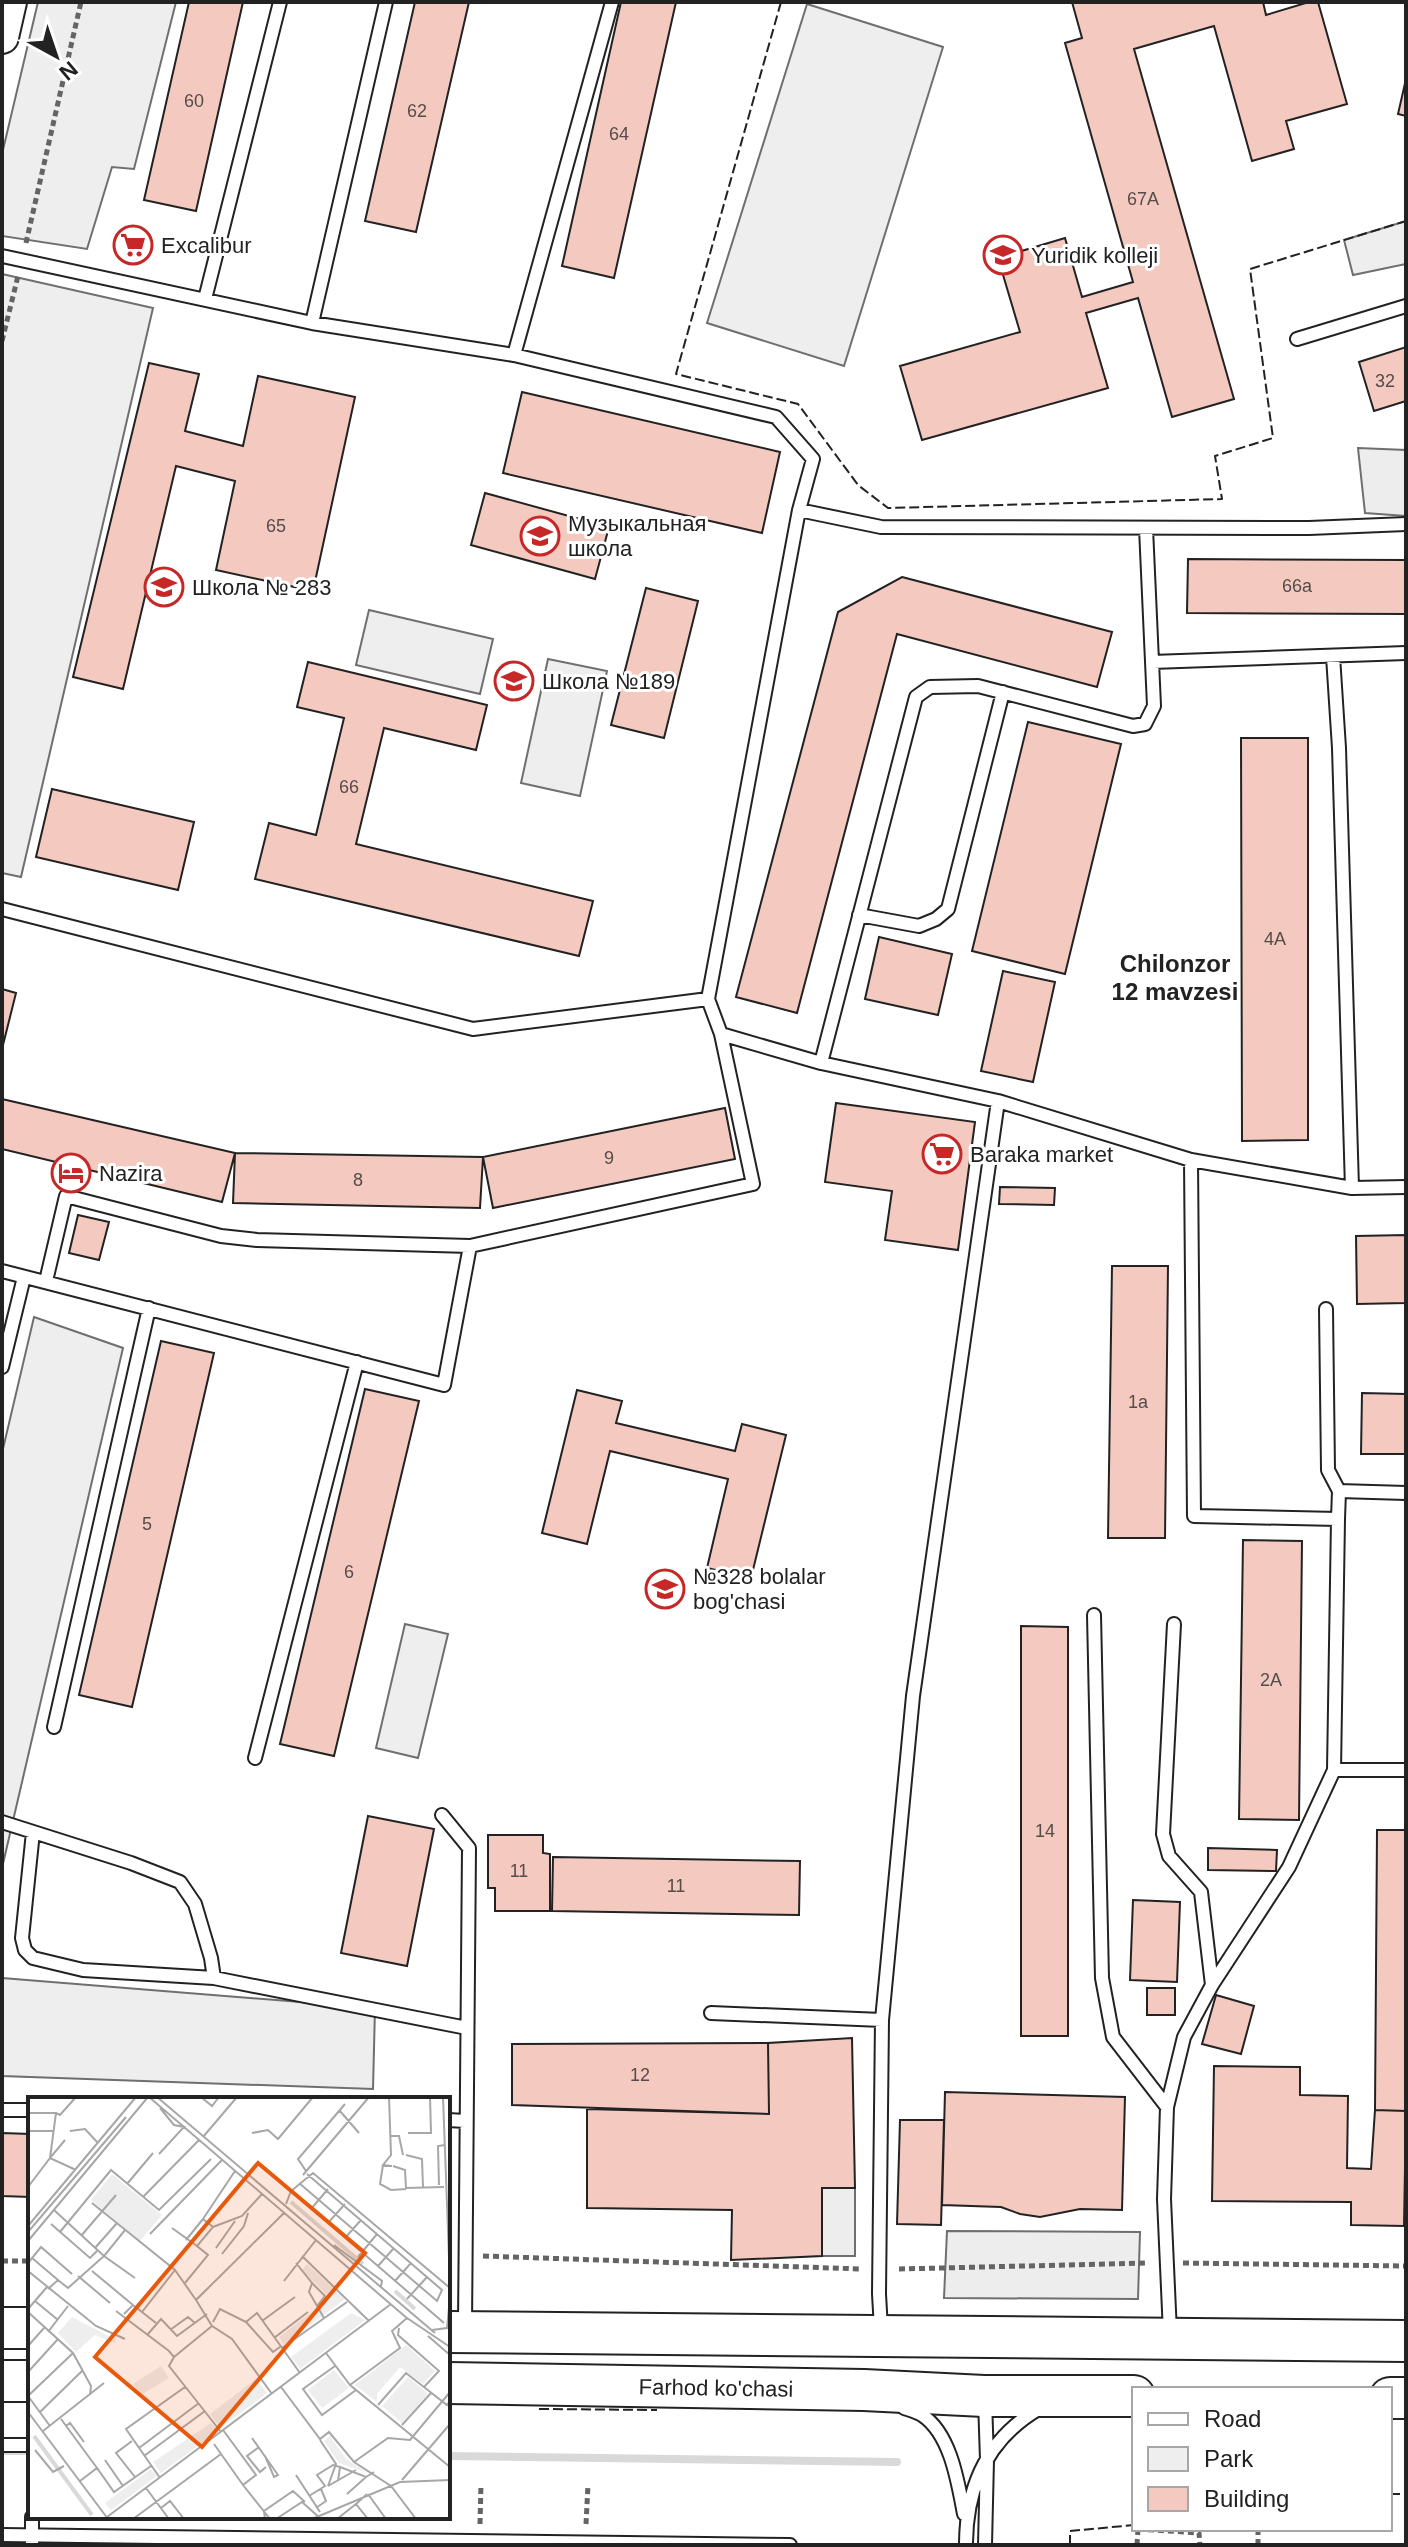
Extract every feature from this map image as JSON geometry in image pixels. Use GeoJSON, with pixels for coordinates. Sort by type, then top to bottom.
{"type":"FeatureCollection","features":[{"type":"Feature","properties":{"kind":"main road"},"geometry":{"type":"LineString","coordinates":[[2,2328],[28,2328]]}},
{"type":"Feature","properties":{"kind":"main road"},"geometry":{"type":"LineString","coordinates":[[457,2332],[1406,2341]]}},
{"type":"Feature","properties":{"kind":"main road"},"geometry":{"type":"LineString","coordinates":[[984,2337],[984,2396]]}},
{"type":"Feature","properties":{"kind":"main road"},"geometry":{"type":"LineString","coordinates":[[2,2381],[28,2381]]}},
{"type":"Feature","properties":{"kind":"main road","name":"Farhod ko'chasi"},"geometry":{"type":"LineString","coordinates":[[450,2383],[864,2390],[984,2396],[1132,2396]]}},
{"type":"Feature","properties":{"kind":"street"},"geometry":{"type":"LineString","coordinates":[[2,37],[10,2]]}},
{"type":"Feature","properties":{"kind":"lane"},"geometry":{"type":"LineString","coordinates":[[205,299],[280,2]]}},
{"type":"Feature","properties":{"kind":"lane"},"geometry":{"type":"LineString","coordinates":[[312,323],[386,2]]}},
{"type":"Feature","properties":{"kind":"lane"},"geometry":{"type":"LineString","coordinates":[[514,355],[612,2]]}},
{"type":"Feature","properties":{"kind":"lane"},"geometry":{"type":"LineString","coordinates":[[2,256],[312,323],[514,355],[776,417],[813,459],[799,510],[708,999],[721,1034],[753,1184],[470,1246],[257,1240],[221,1236],[66,1196],[46,1281]]}},
{"type":"Feature","properties":{"kind":"lane"},"geometry":{"type":"LineString","coordinates":[[1297,339],[1406,306]]}},
{"type":"Feature","properties":{"kind":"lane"},"geometry":{"type":"LineString","coordinates":[[799,510],[881,527],[1309,528],[1406,524]]}},
{"type":"Feature","properties":{"kind":"lane"},"geometry":{"type":"LineString","coordinates":[[821,1063],[916,697],[930,687],[978,686],[1133,726],[1145,724],[1154,706],[1146,528]]}},
{"type":"Feature","properties":{"kind":"lane"},"geometry":{"type":"LineString","coordinates":[[1152,662],[1406,653]]}},
{"type":"Feature","properties":{"kind":"lane"},"geometry":{"type":"LineString","coordinates":[[1333,656],[1339,748],[1352,1188]]}},
{"type":"Feature","properties":{"kind":"lane"},"geometry":{"type":"LineString","coordinates":[[859,915],[919,926],[936,919],[948,909],[1003,692]]}},
{"type":"Feature","properties":{"kind":"lane"},"geometry":{"type":"LineString","coordinates":[[2,909],[473,1029],[708,999]]}},
{"type":"Feature","properties":{"kind":"lane"},"geometry":{"type":"LineString","coordinates":[[721,1034],[821,1063],[998,1101],[1191,1160],[1352,1188],[1406,1187]]}},
{"type":"Feature","properties":{"kind":"lane"},"geometry":{"type":"LineString","coordinates":[[882,2336],[879,2270],[882,2020],[913,1696],[998,1101]]}},
{"type":"Feature","properties":{"kind":"lane"},"geometry":{"type":"LineString","coordinates":[[1191,1160],[1194,1516],[1338,1519]]}},
{"type":"Feature","properties":{"kind":"lane"},"geometry":{"type":"LineString","coordinates":[[2,1271],[444,1385],[470,1246]]}},
{"type":"Feature","properties":{"kind":"lane"},"geometry":{"type":"LineString","coordinates":[[2,1367],[24,1277]]}},
{"type":"Feature","properties":{"kind":"lane"},"geometry":{"type":"LineString","coordinates":[[54,1727],[149,1308]]}},
{"type":"Feature","properties":{"kind":"lane"},"geometry":{"type":"LineString","coordinates":[[1171,2339],[1164,2199],[1167,2107],[1184,2037],[1212,1985],[1289,1867],[1334,1770],[1339,1491],[1328,1470],[1326,1309]]}},
{"type":"Feature","properties":{"kind":"lane"},"geometry":{"type":"LineString","coordinates":[[255,1758],[357,1362]]}},
{"type":"Feature","properties":{"kind":"lane"},"geometry":{"type":"LineString","coordinates":[[1339,1491],[1406,1493]]}},
{"type":"Feature","properties":{"kind":"lane"},"geometry":{"type":"LineString","coordinates":[[1094,1615],[1102,1978],[1113,2037],[1167,2107]]}},
{"type":"Feature","properties":{"kind":"lane"},"geometry":{"type":"LineString","coordinates":[[1174,1624],[1163,1834],[1169,1856],[1201,1892],[1212,1985]]}},
{"type":"Feature","properties":{"kind":"lane"},"geometry":{"type":"LineString","coordinates":[[1334,1770],[1406,1770]]}},
{"type":"Feature","properties":{"kind":"lane"},"geometry":{"type":"LineString","coordinates":[[442,1815],[469,1848],[465,2255],[457,2332]]}},
{"type":"Feature","properties":{"kind":"lane"},"geometry":{"type":"LineString","coordinates":[[2,1822],[180,1882],[195,1904],[214,1978]]}},
{"type":"Feature","properties":{"kind":"lane"},"geometry":{"type":"LineString","coordinates":[[33,1832],[22,1938],[25,1950],[33,1958],[83,1970],[214,1978],[467,2028]]}},
{"type":"Feature","properties":{"kind":"lane"},"geometry":{"type":"LineString","coordinates":[[711,2013],[882,2020]]}},
{"type":"Feature","properties":{"kind":"lane"},"geometry":{"type":"LineString","coordinates":[[2,2110],[28,2110]]}},
{"type":"Feature","properties":{"kind":"lane"},"geometry":{"type":"LineString","coordinates":[[450,2120],[465,2121]]}},
{"type":"Feature","properties":{"kind":"lane"},"geometry":{"type":"LineString","coordinates":[[864,2390],[922,2415],[936,2429],[958,2484],[966,2521]]}},
{"type":"Feature","properties":{"kind":"lane"},"geometry":{"type":"LineString","coordinates":[[984,2396],[987,2460],[985,2545]]}},
{"type":"Feature","properties":{"kind":"lane"},"geometry":{"type":"LineString","coordinates":[[966,2545],[966,2521],[973,2488],[987,2460],[1010,2428],[1038,2409],[1069,2396]]}},
{"type":"Feature","properties":{"kind":"lane"},"geometry":{"type":"LineString","coordinates":[[2,2445],[28,2445]]}},
{"type":"Feature","properties":{"kind":"lane"},"geometry":{"type":"LineString","coordinates":[[32,2519],[33,2540]]}},
{"type":"Feature","properties":{"kind":"lane"},"geometry":{"type":"LineString","coordinates":[[2,2535],[33,2540],[790,2545]]}},
{"type":"Feature","properties":{"kind":"path"},"geometry":{"type":"LineString","coordinates":[[2,341],[81,2]]}},
{"type":"Feature","properties":{"kind":"path"},"geometry":{"type":"LineString","coordinates":[[465,2255],[879,2270],[1166,2263],[1406,2266]]}},
{"type":"Feature","properties":{"kind":"path"},"geometry":{"type":"LineString","coordinates":[[2,2261],[28,2261]]}},
{"type":"Feature","properties":{"kind":"path"},"geometry":{"type":"LineString","coordinates":[[479,2543],[481,2484]]}},
{"type":"Feature","properties":{"kind":"path"},"geometry":{"type":"LineString","coordinates":[[585,2542],[588,2485]]}},
{"type":"Feature","properties":{"kind":"path"},"geometry":{"type":"LineString","coordinates":[[1168,2531],[1199,2533],[1200,2545]]}},
{"type":"Feature","properties":{"kind":"green space"},"geometry":{"type":"Polygon","coordinates":[[[38,2],[176,2],[134,169],[112,167],[87,249],[2,236],[2,154],[38,2]]]}},
{"type":"Feature","properties":{"kind":"green space"},"geometry":{"type":"Polygon","coordinates":[[[807,4],[943,47],[844,366],[707,323],[807,4]]]}},
{"type":"Feature","properties":{"kind":"green space"},"geometry":{"type":"Polygon","coordinates":[[[1406,221],[1406,264],[1353,275],[1344,240],[1406,221]]]}},
{"type":"Feature","properties":{"kind":"green space"},"geometry":{"type":"Polygon","coordinates":[[[2,274],[153,308],[21,877],[2,873],[2,274]]]}},
{"type":"Feature","properties":{"kind":"green space"},"geometry":{"type":"Polygon","coordinates":[[[369,610],[493,639],[480,694],[356,665],[369,610]]]}},
{"type":"Feature","properties":{"kind":"green space"},"geometry":{"type":"Polygon","coordinates":[[[548,659],[607,671],[580,796],[521,783],[548,659]]]}},
{"type":"Feature","properties":{"kind":"green space"},"geometry":{"type":"Polygon","coordinates":[[[34,1317],[123,1348],[2,1868],[2,1453],[34,1317]]]}},
{"type":"Feature","properties":{"kind":"green space"},"geometry":{"type":"Polygon","coordinates":[[[405,1624],[448,1634],[418,1758],[376,1748],[405,1624]]]}},
{"type":"Feature","properties":{"kind":"green space"},"geometry":{"type":"Polygon","coordinates":[[[2,1978],[375,2008],[373,2089],[2,2076],[2,1978]]]}},
{"type":"Feature","properties":{"kind":"shaded area"},"geometry":{"type":"Polygon","coordinates":[[[1358,448],[1406,450],[1406,516],[1365,513],[1358,448]]]}},
{"type":"Feature","properties":{"kind":"shaded area"},"geometry":{"type":"Polygon","coordinates":[[[822,2188],[855,2188],[855,2256],[822,2256],[822,2188]]]}},
{"type":"Feature","properties":{"kind":"shaded area"},"geometry":{"type":"Polygon","coordinates":[[[947,2231],[1140,2232],[1138,2299],[944,2298],[947,2231]]]}},
{"type":"Feature","properties":{"kind":"building"},"geometry":{"type":"Polygon","coordinates":[[[189,2],[243,2],[196,211],[144,200],[189,2]]]}},
{"type":"Feature","properties":{"kind":"building"},"geometry":{"type":"Polygon","coordinates":[[[415,2],[469,2],[416,232],[365,221],[415,2]]]}},
{"type":"Feature","properties":{"kind":"building"},"geometry":{"type":"Polygon","coordinates":[[[621,2],[676,2],[614,278],[562,266],[621,2]]]}},
{"type":"Feature","properties":{"kind":"building"},"geometry":{"type":"Polygon","coordinates":[[[1072,2],[1263,2],[1266,15],[1318,2],[1347,104],[1286,121],[1294,149],[1252,161],[1214,26],[1134,49],[1234,399],[1172,417],[1138,298],[1086,313],[1108,388],[922,440],[900,366],[1020,332],[998,258],[1065,238],[1082,297],[1133,282],[1065,43],[1082,38],[1072,2]]]}},
{"type":"Feature","properties":{"kind":"building"},"geometry":{"type":"Polygon","coordinates":[[[1406,79],[1406,116],[1398,114],[1406,79]]]}},
{"type":"Feature","properties":{"kind":"building"},"geometry":{"type":"Polygon","coordinates":[[[1406,347],[1406,401],[1374,411],[1359,362],[1406,347]]]}},
{"type":"Feature","properties":{"kind":"building"},"geometry":{"type":"Polygon","coordinates":[[[149,363],[199,374],[185,431],[243,446],[258,376],[355,397],[313,591],[216,570],[235,481],[176,466],[123,689],[73,677],[149,363]]]}},
{"type":"Feature","properties":{"kind":"building"},"geometry":{"type":"Polygon","coordinates":[[[522,392],[780,452],[762,533],[503,473],[522,392]]]}},
{"type":"Feature","properties":{"kind":"building","name":"Музыкальная школа"},"geometry":{"type":"Polygon","coordinates":[[[485,493],[609,527],[595,579],[471,545],[485,493]]]}},
{"type":"Feature","properties":{"kind":"building"},"geometry":{"type":"Polygon","coordinates":[[[1188,559],[1406,560],[1406,614],[1187,613],[1188,559]]]}},
{"type":"Feature","properties":{"kind":"building"},"geometry":{"type":"Polygon","coordinates":[[[902,577],[1112,632],[1097,687],[897,634],[797,1013],[736,997],[838,612],[902,577]]]}},
{"type":"Feature","properties":{"kind":"building"},"geometry":{"type":"Polygon","coordinates":[[[646,588],[698,601],[664,738],[611,725],[646,588]]]}},
{"type":"Feature","properties":{"kind":"building"},"geometry":{"type":"Polygon","coordinates":[[[308,662],[487,705],[476,750],[384,728],[356,844],[593,901],[579,956],[255,879],[269,823],[316,835],[344,718],[297,707],[308,662]]]}},
{"type":"Feature","properties":{"kind":"building"},"geometry":{"type":"Polygon","coordinates":[[[1028,722],[1121,744],[1065,974],[972,951],[1028,722]]]}},
{"type":"Feature","properties":{"kind":"building"},"geometry":{"type":"Polygon","coordinates":[[[1241,738],[1308,738],[1308,1140],[1242,1141],[1241,738]]]}},
{"type":"Feature","properties":{"kind":"building"},"geometry":{"type":"Polygon","coordinates":[[[52,789],[194,822],[178,890],[36,857],[52,789]]]}},
{"type":"Feature","properties":{"kind":"building"},"geometry":{"type":"Polygon","coordinates":[[[879,937],[952,954],[938,1015],[865,999],[879,937]]]}},
{"type":"Feature","properties":{"kind":"building"},"geometry":{"type":"Polygon","coordinates":[[[1003,971],[1055,982],[1033,1082],[981,1071],[1003,971]]]}},
{"type":"Feature","properties":{"kind":"building"},"geometry":{"type":"Polygon","coordinates":[[[2,989],[16,993],[2,1049],[2,989]]]}},
{"type":"Feature","properties":{"kind":"building"},"geometry":{"type":"Polygon","coordinates":[[[2,1099],[235,1153],[222,1202],[2,1149],[2,1099]]]}},
{"type":"Feature","properties":{"kind":"building"},"geometry":{"type":"Polygon","coordinates":[[[836,1103],[975,1122],[958,1250],[885,1240],[892,1191],[825,1182],[836,1103]]]}},
{"type":"Feature","properties":{"kind":"building"},"geometry":{"type":"Polygon","coordinates":[[[725,1108],[735,1159],[493,1208],[483,1157],[725,1108]]]}},
{"type":"Feature","properties":{"kind":"building"},"geometry":{"type":"Polygon","coordinates":[[[235,1153],[483,1157],[480,1208],[233,1203],[235,1153]]]}},
{"type":"Feature","properties":{"kind":"building"},"geometry":{"type":"Polygon","coordinates":[[[1000,1187],[1055,1188],[1054,1205],[999,1204],[1000,1187]]]}},
{"type":"Feature","properties":{"kind":"building"},"geometry":{"type":"Polygon","coordinates":[[[78,1215],[109,1222],[99,1260],[69,1253],[78,1215]]]}},
{"type":"Feature","properties":{"kind":"building"},"geometry":{"type":"Polygon","coordinates":[[[1406,1235],[1406,1303],[1357,1304],[1356,1236],[1406,1235]]]}},
{"type":"Feature","properties":{"kind":"building"},"geometry":{"type":"Polygon","coordinates":[[[1112,1266],[1168,1266],[1165,1538],[1108,1538],[1112,1266]]]}},
{"type":"Feature","properties":{"kind":"building"},"geometry":{"type":"Polygon","coordinates":[[[161,1341],[214,1353],[132,1707],[79,1695],[161,1341]]]}},
{"type":"Feature","properties":{"kind":"building"},"geometry":{"type":"Polygon","coordinates":[[[365,1389],[419,1401],[334,1756],[280,1744],[365,1389]]]}},
{"type":"Feature","properties":{"kind":"building"},"geometry":{"type":"Polygon","coordinates":[[[577,1390],[622,1401],[616,1423],[735,1451],[742,1424],[786,1435],[751,1578],[707,1568],[728,1479],[610,1451],[587,1544],[542,1533],[577,1390]]]}},
{"type":"Feature","properties":{"kind":"building"},"geometry":{"type":"Polygon","coordinates":[[[1362,1393],[1406,1394],[1406,1454],[1361,1454],[1362,1393]]]}},
{"type":"Feature","properties":{"kind":"building"},"geometry":{"type":"Polygon","coordinates":[[[1243,1540],[1302,1541],[1299,1820],[1239,1819],[1243,1540]]]}},
{"type":"Feature","properties":{"kind":"building"},"geometry":{"type":"Polygon","coordinates":[[[1021,1626],[1068,1627],[1068,2036],[1021,2036],[1021,1626]]]}},
{"type":"Feature","properties":{"kind":"building"},"geometry":{"type":"Polygon","coordinates":[[[368,1816],[434,1829],[407,1966],[341,1953],[368,1816]]]}},
{"type":"Feature","properties":{"kind":"building"},"geometry":{"type":"Polygon","coordinates":[[[1377,1830],[1406,1830],[1406,2111],[1375,2110],[1377,1830]]]}},
{"type":"Feature","properties":{"kind":"building"},"geometry":{"type":"Polygon","coordinates":[[[488,1835],[543,1835],[543,1853],[550,1854],[550,1911],[495,1911],[495,1888],[488,1888],[488,1835]]]}},
{"type":"Feature","properties":{"kind":"building"},"geometry":{"type":"Polygon","coordinates":[[[1208,1848],[1277,1850],[1276,1871],[1208,1870],[1208,1848]]]}},
{"type":"Feature","properties":{"kind":"building"},"geometry":{"type":"Polygon","coordinates":[[[553,1857],[800,1861],[799,1915],[552,1911],[553,1857]]]}},
{"type":"Feature","properties":{"kind":"building"},"geometry":{"type":"Polygon","coordinates":[[[1133,1900],[1180,1902],[1177,1982],[1130,1980],[1133,1900]]]}},
{"type":"Feature","properties":{"kind":"building"},"geometry":{"type":"Polygon","coordinates":[[[1147,1988],[1175,1988],[1175,2015],[1147,2015],[1147,1988]]]}},
{"type":"Feature","properties":{"kind":"building"},"geometry":{"type":"Polygon","coordinates":[[[1216,1995],[1254,2006],[1241,2054],[1202,2044],[1216,1995]]]}},
{"type":"Feature","properties":{"kind":"building"},"geometry":{"type":"Polygon","coordinates":[[[852,2038],[855,2188],[822,2188],[822,2256],[731,2260],[732,2210],[587,2208],[587,2109],[769,2114],[768,2043],[852,2038]]]}},
{"type":"Feature","properties":{"kind":"building"},"geometry":{"type":"Polygon","coordinates":[[[768,2043],[769,2114],[512,2105],[512,2044],[768,2043]]]}},
{"type":"Feature","properties":{"kind":"building"},"geometry":{"type":"Polygon","coordinates":[[[1214,2066],[1300,2067],[1300,2095],[1348,2096],[1347,2168],[1371,2169],[1375,2110],[1406,2111],[1404,2226],[1351,2225],[1351,2202],[1212,2201],[1214,2066]]]}},
{"type":"Feature","properties":{"kind":"building"},"geometry":{"type":"Polygon","coordinates":[[[945,2092],[1125,2097],[1122,2210],[1080,2209],[1040,2217],[1001,2207],[942,2205],[945,2092]]]}},
{"type":"Feature","properties":{"kind":"building"},"geometry":{"type":"Polygon","coordinates":[[[900,2120],[944,2120],[941,2225],[897,2224],[900,2120]]]}},
{"type":"Feature","properties":{"kind":"building"},"geometry":{"type":"Polygon","coordinates":[[[2,2133],[28,2134],[28,2197],[2,2196],[2,2133]]]}},
{"type":"Feature","properties":{"kind":"waterway"},"geometry":{"type":"LineString","coordinates":[[2,2451],[28,2451]]}},
{"type":"Feature","properties":{"kind":"waterway"},"geometry":{"type":"LineString","coordinates":[[450,2456],[897,2462]]}},
{"type":"Feature","properties":{"kind":"fence"},"geometry":{"type":"LineString","coordinates":[[781,2],[676,374],[798,404],[858,485],[888,508],[1222,499],[1215,456],[1273,438],[1250,269],[1406,221]]}},
{"type":"Feature","properties":{"kind":"fence"},"geometry":{"type":"LineString","coordinates":[[539,2409],[657,2410]]}},
{"type":"Feature","properties":{"kind":"fence"},"geometry":{"type":"LineString","coordinates":[[1392,2494],[1406,2494]]}},
{"type":"Feature","properties":{"kind":"fence"},"geometry":{"type":"LineString","coordinates":[[1070,2545],[1070,2531],[1132,2525]]}},
{"type":"Feature","properties":{"kind":"place","name":"Excalibur"},"geometry":{"type":"Point","coordinates":[133,245]}},
{"type":"Feature","properties":{"kind":"place","name":"Yuridik kolleji"},"geometry":{"type":"Point","coordinates":[1003,255]}},
{"type":"Feature","properties":{"kind":"place","name":"Музыкальная школа"},"geometry":{"type":"Point","coordinates":[540,536]}},
{"type":"Feature","properties":{"kind":"place","name":"Школа № 283"},"geometry":{"type":"Point","coordinates":[164,587]}},
{"type":"Feature","properties":{"kind":"place","name":"Школа №189"},"geometry":{"type":"Point","coordinates":[514,681]}},
{"type":"Feature","properties":{"kind":"place","name":"Baraka market"},"geometry":{"type":"Point","coordinates":[942,1154]}},
{"type":"Feature","properties":{"kind":"place","name":"Nazira"},"geometry":{"type":"Point","coordinates":[71,1173]}},
{"type":"Feature","properties":{"kind":"place","name":"№328 bolalar bog'chasi"},"geometry":{"type":"Point","coordinates":[665,1589]}},
{"type":"Feature","properties":{"kind":"district","name":"Chilonzor 12 mavzesi"},"geometry":{"type":"Point","coordinates":[1175,978]}}]}
